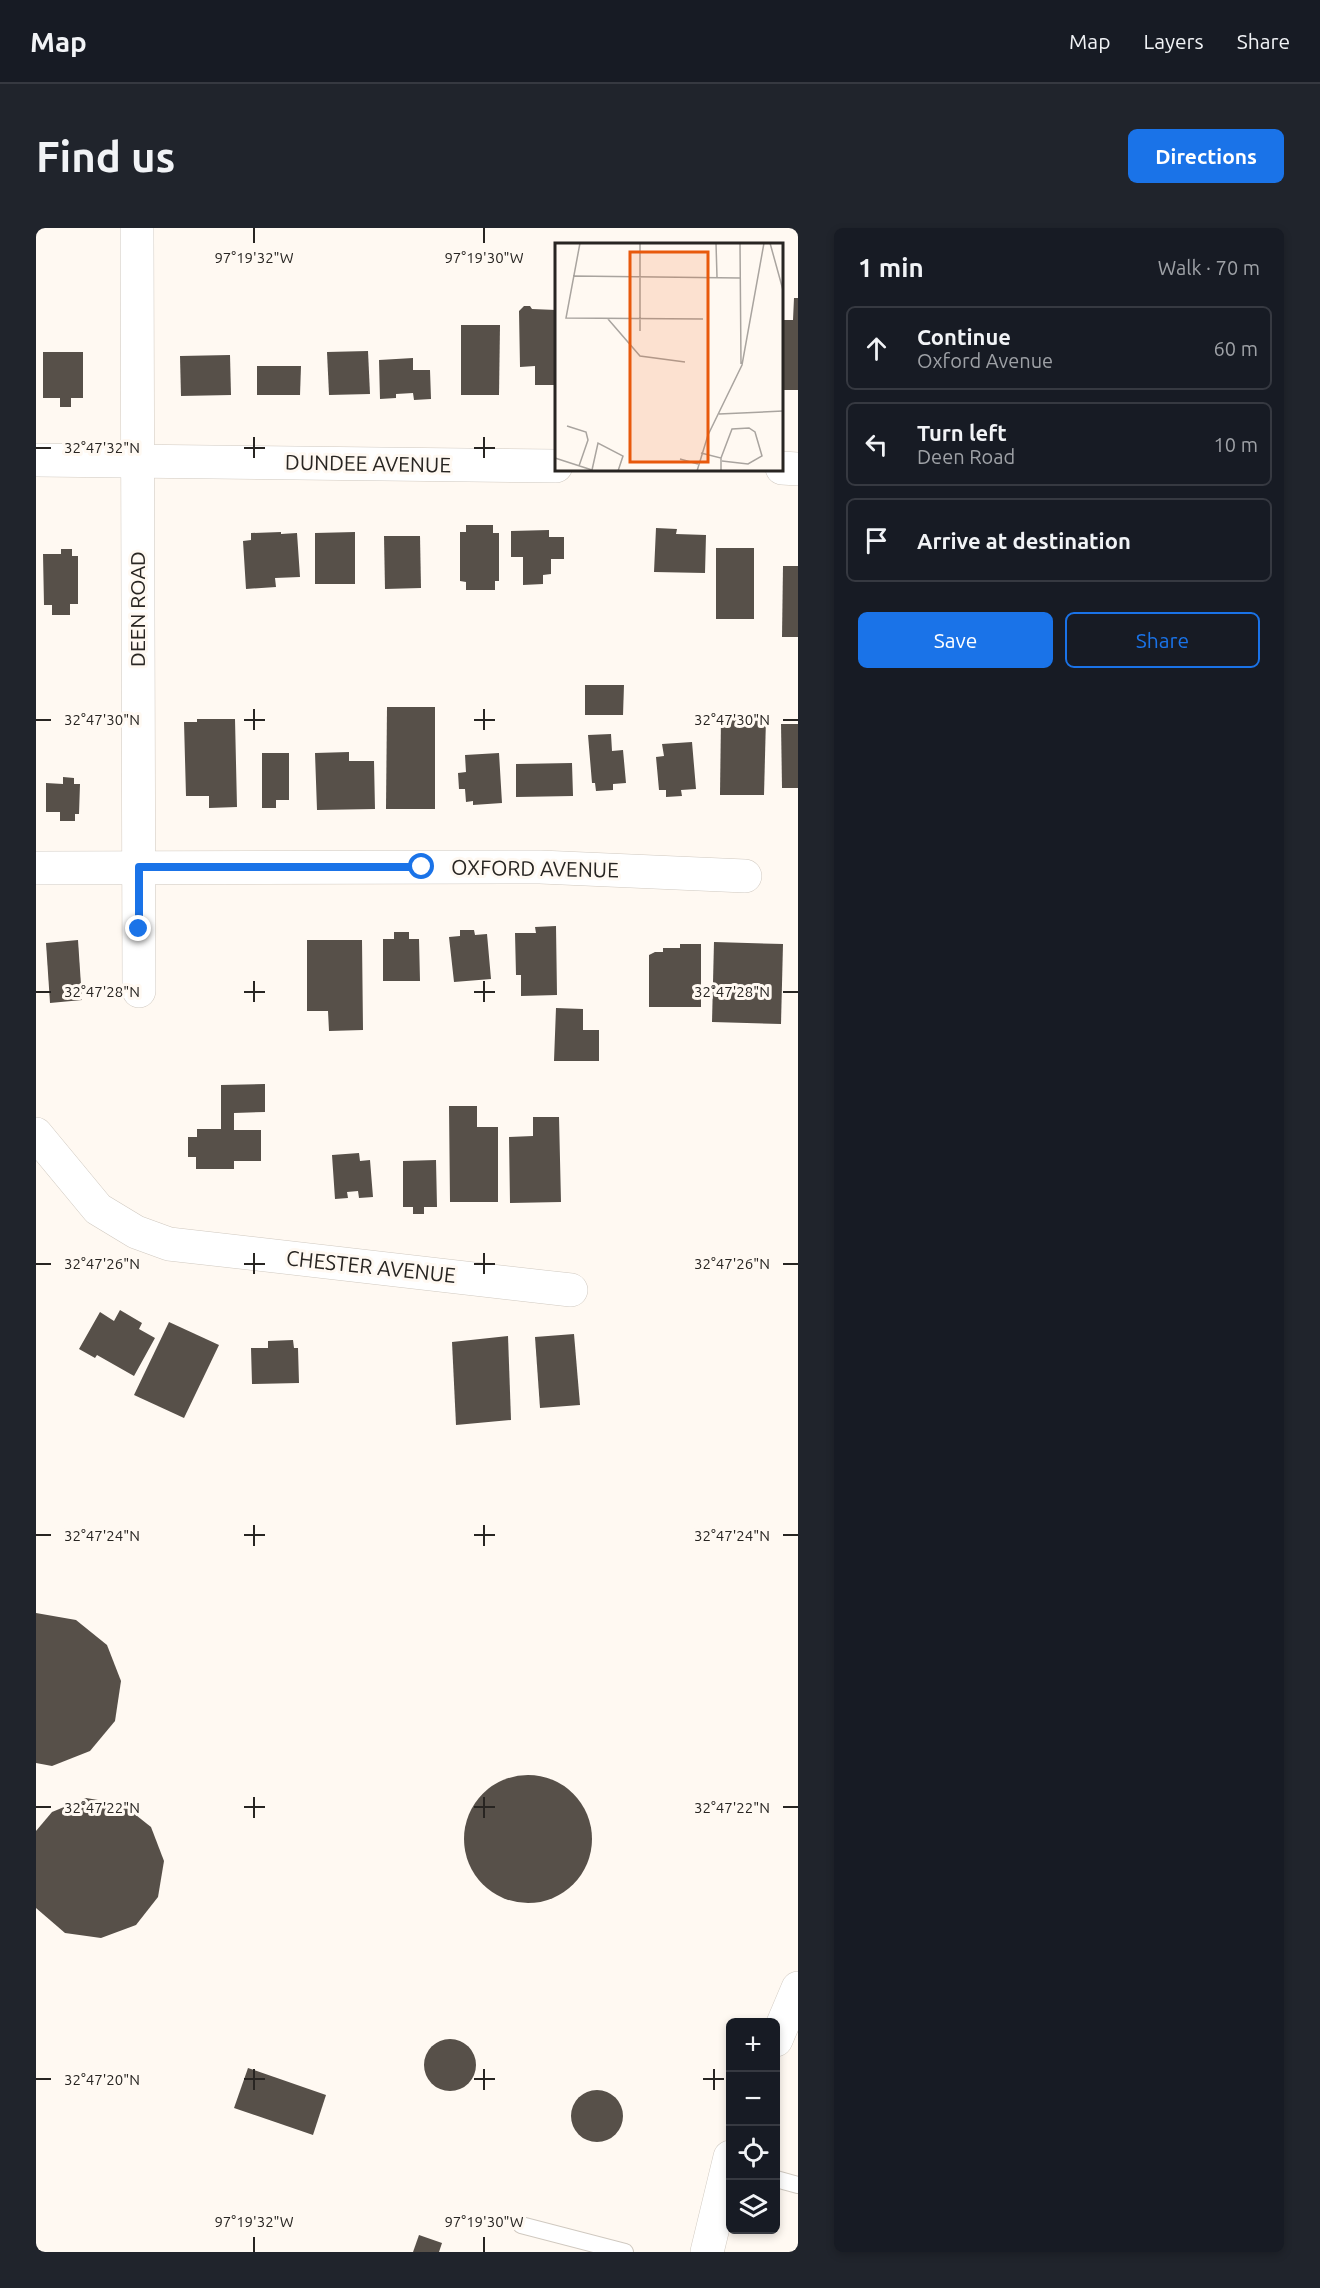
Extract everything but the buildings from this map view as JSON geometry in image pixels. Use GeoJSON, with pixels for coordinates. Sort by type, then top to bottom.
{"type":"FeatureCollection","features":[{"type":"Feature","properties":{"kind":"street","name":"DEEN ROAD"},"geometry":{"type":"LineString","coordinates":[[137,228],[139,991]]}},
{"type":"Feature","properties":{"kind":"street","name":"DUNDEE AVENUE"},"geometry":{"type":"LineString","coordinates":[[36,460],[555,466]]}},
{"type":"Feature","properties":{"kind":"street","name":"OXFORD AVENUE"},"geometry":{"type":"LineString","coordinates":[[36,868],[540,867],[745,876]]}},
{"type":"Feature","properties":{"kind":"street","name":"CHESTER AVENUE"},"geometry":{"type":"LineString","coordinates":[[36,1134],[98,1209],[136,1233],[169,1244],[570,1290]]}},
{"type":"Feature","properties":{"kind":"street"},"geometry":{"type":"LineString","coordinates":[[780,2031],[798,1988]]}},
{"type":"Feature","properties":{"kind":"street"},"geometry":{"type":"LineString","coordinates":[[706,2252],[726,2177]]}},
{"type":"Feature","properties":{"kind":"lane"},"geometry":{"type":"LineString","coordinates":[[780,2180],[798,2185]]}},
{"type":"Feature","properties":{"kind":"lane"},"geometry":{"type":"LineString","coordinates":[[521,2225],[625,2252]]}},
{"type":"Feature","properties":{"kind":"route"},"geometry":{"type":"LineString","coordinates":[[139,929],[139,867],[422,867]]}}]}
